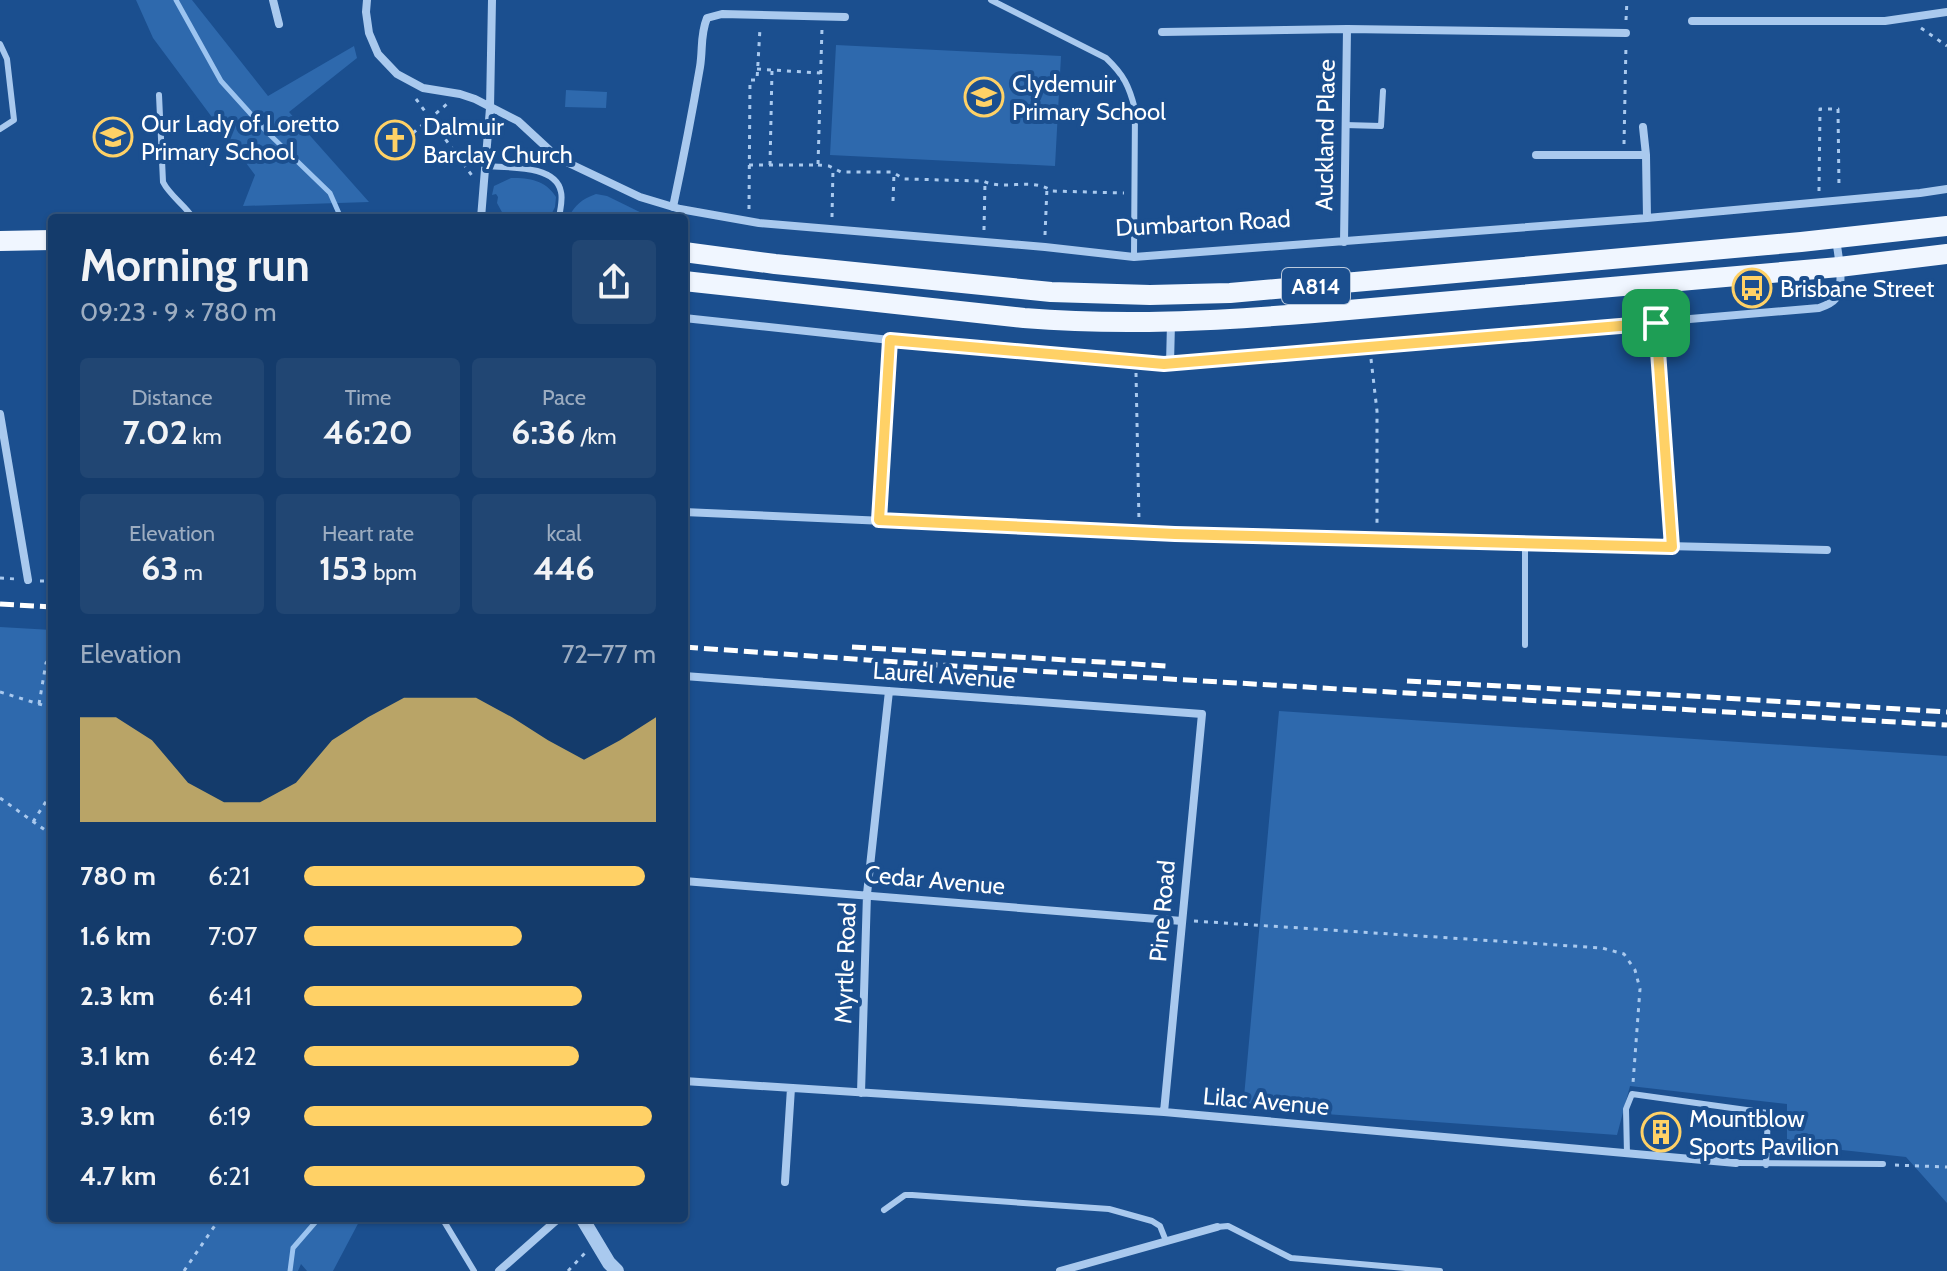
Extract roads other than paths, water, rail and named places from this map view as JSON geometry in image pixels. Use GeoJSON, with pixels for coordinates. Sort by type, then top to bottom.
{"type":"FeatureCollection","features":[{"type":"Feature","properties":{"kind":"main road","name":"A814"},"geometry":{"type":"LineString","coordinates":[[688,253],[1051,292],[1150,295],[1230,293],[1836,239],[1947,226]]}},
{"type":"Feature","properties":{"kind":"main road"},"geometry":{"type":"LineString","coordinates":[[0,241],[48,240]]}},
{"type":"Feature","properties":{"kind":"main road","name":"A814"},"geometry":{"type":"LineString","coordinates":[[688,281],[1024,318],[1171,323],[1839,267],[1947,254]]}},
{"type":"Feature","properties":{"kind":"street"},"geometry":{"type":"LineString","coordinates":[[273,0],[279,24]]}},
{"type":"Feature","properties":{"kind":"street","name":"Dumbarton Road"},"geometry":{"type":"LineString","coordinates":[[367,0],[369,33],[378,54],[397,74],[423,88],[475,99],[518,121],[558,158],[640,197],[673,207],[748,221],[1134,257],[1647,218],[1947,189]]}},
{"type":"Feature","properties":{"kind":"street"},"geometry":{"type":"LineString","coordinates":[[481,214],[490,108],[492,0]]}},
{"type":"Feature","properties":{"kind":"street"},"geometry":{"type":"LineString","coordinates":[[1692,21],[1885,21],[1947,12]]}},
{"type":"Feature","properties":{"kind":"street"},"geometry":{"type":"LineString","coordinates":[[673,207],[701,64],[702,30],[707,18],[722,14],[845,17]]}},
{"type":"Feature","properties":{"kind":"street","name":"Auckland Place"},"geometry":{"type":"LineString","coordinates":[[1344,242],[1347,29]]}},
{"type":"Feature","properties":{"kind":"street","name":"Auckland Place"},"geometry":{"type":"LineString","coordinates":[[1162,32],[1347,29],[1626,33]]}},
{"type":"Feature","properties":{"kind":"street"},"geometry":{"type":"LineString","coordinates":[[1643,127],[1647,218]]}},
{"type":"Feature","properties":{"kind":"street"},"geometry":{"type":"LineString","coordinates":[[1536,155],[1646,155]]}},
{"type":"Feature","properties":{"kind":"street"},"geometry":{"type":"LineString","coordinates":[[688,318],[890,340],[1170,364],[1819,308],[1837,297],[1841,288],[1836,239]]}},
{"type":"Feature","properties":{"kind":"street"},"geometry":{"type":"LineString","coordinates":[[1170,364],[1171,323]]}},
{"type":"Feature","properties":{"kind":"street"},"geometry":{"type":"LineString","coordinates":[[1656,323],[1672,547]]}},
{"type":"Feature","properties":{"kind":"street"},"geometry":{"type":"LineString","coordinates":[[879,520],[890,340]]}},
{"type":"Feature","properties":{"kind":"street"},"geometry":{"type":"LineString","coordinates":[[0,414],[28,580]]}},
{"type":"Feature","properties":{"kind":"street"},"geometry":{"type":"LineString","coordinates":[[688,512],[1139,532],[1827,550]]}},
{"type":"Feature","properties":{"kind":"street","name":"Laurel Avenue"},"geometry":{"type":"LineString","coordinates":[[688,676],[1202,714]]}},
{"type":"Feature","properties":{"kind":"street","name":"Myrtle Road"},"geometry":{"type":"LineString","coordinates":[[861,1093],[867,894],[889,691]]}},
{"type":"Feature","properties":{"kind":"street","name":"Pine Road"},"geometry":{"type":"LineString","coordinates":[[1164,1112],[1202,714]]}},
{"type":"Feature","properties":{"kind":"street","name":"Cedar Avenue"},"geometry":{"type":"LineString","coordinates":[[688,881],[1182,921]]}},
{"type":"Feature","properties":{"kind":"street","name":"Lilac Avenue"},"geometry":{"type":"LineString","coordinates":[[688,1081],[1164,1112],[1736,1163]]}},
{"type":"Feature","properties":{"kind":"street"},"geometry":{"type":"LineString","coordinates":[[785,1182],[791,1088]]}},
{"type":"Feature","properties":{"kind":"street"},"geometry":{"type":"LineString","coordinates":[[499,1271],[554,1222]]}},
{"type":"Feature","properties":{"kind":"street"},"geometry":{"type":"LineString","coordinates":[[584,1222],[617,1271]]}},
{"type":"Feature","properties":{"kind":"street"},"geometry":{"type":"LineString","coordinates":[[1060,1271],[1217,1227]]}},
{"type":"Feature","properties":{"kind":"lane"},"geometry":{"type":"LineString","coordinates":[[991,0],[1106,58],[1125,79],[1135,109],[1134,257]]}},
{"type":"Feature","properties":{"kind":"lane"},"geometry":{"type":"LineString","coordinates":[[0,44],[7,59],[14,120],[0,129]]}},
{"type":"Feature","properties":{"kind":"lane"},"geometry":{"type":"LineString","coordinates":[[1345,125],[1381,126],[1383,91]]}},
{"type":"Feature","properties":{"kind":"lane"},"geometry":{"type":"LineString","coordinates":[[159,95],[163,182],[190,214]]}},
{"type":"Feature","properties":{"kind":"lane"},"geometry":{"type":"LineString","coordinates":[[485,166],[547,173],[560,186],[560,214]]}},
{"type":"Feature","properties":{"kind":"lane"},"geometry":{"type":"LineString","coordinates":[[1525,543],[1525,645]]}},
{"type":"Feature","properties":{"kind":"lane"},"geometry":{"type":"LineString","coordinates":[[1627,1154],[1626,1109],[1632,1094],[1768,1113],[1766,1165]]}},
{"type":"Feature","properties":{"kind":"lane"},"geometry":{"type":"LineString","coordinates":[[1736,1163],[1883,1164]]}},
{"type":"Feature","properties":{"kind":"lane"},"geometry":{"type":"LineString","coordinates":[[884,1210],[905,1195],[1109,1209],[1152,1221],[1160,1226],[1166,1241]]}},
{"type":"Feature","properties":{"kind":"lane"},"geometry":{"type":"LineString","coordinates":[[444,1222],[474,1271]]}},
{"type":"Feature","properties":{"kind":"lane"},"geometry":{"type":"LineString","coordinates":[[1217,1227],[1228,1226],[1291,1258],[1440,1271]]}},
{"type":"Feature","properties":{"kind":"waterway"},"geometry":{"type":"LineString","coordinates":[[176,0],[221,81],[267,132],[330,193],[339,214]]}},
{"type":"Feature","properties":{"kind":"waterway"},"geometry":{"type":"LineString","coordinates":[[290,1271],[293,1248],[316,1222]]}},
{"type":"Feature","properties":{"kind":"railway"},"geometry":{"type":"LineString","coordinates":[[0,604],[48,607]]}},
{"type":"Feature","properties":{"kind":"railway"},"geometry":{"type":"LineString","coordinates":[[688,647],[967,667],[1947,725]]}},
{"type":"Feature","properties":{"kind":"railway"},"geometry":{"type":"LineString","coordinates":[[852,647],[1167,666]]}},
{"type":"Feature","properties":{"kind":"railway"},"geometry":{"type":"LineString","coordinates":[[1407,681],[1947,712]]}},
{"type":"Feature","properties":{"kind":"place","name":"Clydemuir Primary School"},"geometry":{"type":"Point","coordinates":[984,97]}},
{"type":"Feature","properties":{"kind":"place","name":"Our Lady of Loretto Primary School"},"geometry":{"type":"Point","coordinates":[113,137]}},
{"type":"Feature","properties":{"kind":"place","name":"Dalmuir Barclay Church"},"geometry":{"type":"Point","coordinates":[395,140]}},
{"type":"Feature","properties":{"kind":"place","name":"Brisbane Street"},"geometry":{"type":"Point","coordinates":[1752,288]}},
{"type":"Feature","properties":{"kind":"place","name":"Mountblow Sports Pavilion"},"geometry":{"type":"Point","coordinates":[1661,1132]}}]}
